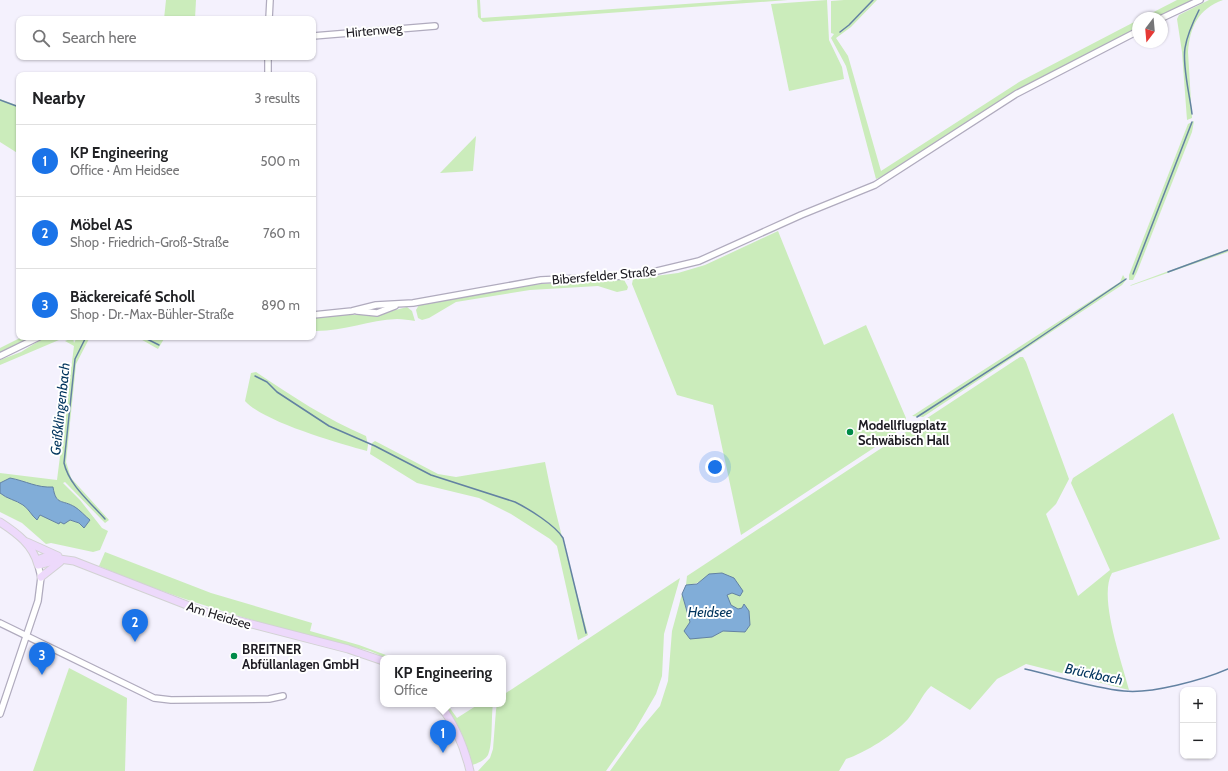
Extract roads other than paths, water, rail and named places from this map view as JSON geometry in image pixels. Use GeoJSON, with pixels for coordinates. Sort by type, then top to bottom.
{"type":"FeatureCollection","features":[{"type":"Feature","properties":{"kind":"main road"},"geometry":{"type":"LineString","coordinates":[[0,522],[25,541],[61,559],[41,576]]}},
{"type":"Feature","properties":{"kind":"main road"},"geometry":{"type":"LineString","coordinates":[[25,541],[33,551],[37,562]]}},
{"type":"Feature","properties":{"kind":"main road","name":"Am Heidsee"},"geometry":{"type":"LineString","coordinates":[[37,562],[45,557],[86,565],[202,611],[348,649],[380,660]]}},
{"type":"Feature","properties":{"kind":"main road"},"geometry":{"type":"LineString","coordinates":[[441,707],[451,721],[462,742],[470,771]]}},
{"type":"Feature","properties":{"kind":"street"},"geometry":{"type":"LineString","coordinates":[[269,16],[270,0]]}},
{"type":"Feature","properties":{"kind":"street"},"geometry":{"type":"LineString","coordinates":[[1168,15],[1200,0]]}},
{"type":"Feature","properties":{"kind":"street","name":"Hirtenweg"},"geometry":{"type":"LineString","coordinates":[[316,36],[435,26]]}},
{"type":"Feature","properties":{"kind":"street","name":"Bibersfelder Straße"},"geometry":{"type":"LineString","coordinates":[[316,315],[352,311],[377,313],[399,305],[541,280],[624,276],[653,272],[699,261],[718,254],[822,206],[875,186],[1016,94],[1132,34]]}},
{"type":"Feature","properties":{"kind":"street"},"geometry":{"type":"LineString","coordinates":[[268,60],[268,72]]}},
{"type":"Feature","properties":{"kind":"street"},"geometry":{"type":"LineString","coordinates":[[0,356],[33,340]]}},
{"type":"Feature","properties":{"kind":"street"},"geometry":{"type":"LineString","coordinates":[[0,714],[38,601],[41,576],[37,562]]}},
{"type":"Feature","properties":{"kind":"street"},"geometry":{"type":"LineString","coordinates":[[0,623],[154,698],[170,700],[268,699],[283,696]]}},
{"type":"Feature","properties":{"kind":"water"},"geometry":{"type":"Polygon","coordinates":[[[10,478],[37,485],[53,487],[54,493],[58,500],[75,507],[90,520],[84,528],[79,523],[70,520],[64,524],[60,522],[59,524],[40,515],[37,520],[23,505],[0,493],[0,483],[10,478]]]}},
{"type":"Feature","properties":{"kind":"water","name":"Heidsee"},"geometry":{"type":"Polygon","coordinates":[[[722,573],[734,578],[743,591],[740,596],[732,593],[727,595],[731,605],[738,609],[742,608],[744,604],[749,611],[750,625],[745,632],[723,631],[712,637],[690,639],[684,631],[690,622],[682,594],[686,585],[697,584],[709,574],[722,573]]]}},
{"type":"Feature","properties":{"kind":"waterway"},"geometry":{"type":"LineString","coordinates":[[840,32],[849,25],[873,0]]}},
{"type":"Feature","properties":{"kind":"waterway"},"geometry":{"type":"LineString","coordinates":[[1192,114],[1185,72],[1184,55],[1189,33],[1199,10]]}},
{"type":"Feature","properties":{"kind":"waterway","name":"Geißklingenbach"},"geometry":{"type":"LineString","coordinates":[[0,100],[16,106]]}},
{"type":"Feature","properties":{"kind":"waterway"},"geometry":{"type":"LineString","coordinates":[[1133,274],[1192,122]]}},
{"type":"Feature","properties":{"kind":"waterway"},"geometry":{"type":"LineString","coordinates":[[1168,272],[1228,250]]}},
{"type":"Feature","properties":{"kind":"waterway"},"geometry":{"type":"LineString","coordinates":[[917,417],[1021,350],[1126,279]]}},
{"type":"Feature","properties":{"kind":"waterway","name":"Geißklingenbach"},"geometry":{"type":"LineString","coordinates":[[84,340],[75,359],[64,463],[70,479],[75,486],[105,519]]}},
{"type":"Feature","properties":{"kind":"waterway","name":"Geißklingenbach"},"geometry":{"type":"LineString","coordinates":[[149,340],[159,345]]}},
{"type":"Feature","properties":{"kind":"waterway"},"geometry":{"type":"LineString","coordinates":[[255,376],[267,382],[277,392],[329,426],[375,446],[431,475],[515,502],[548,523],[563,538],[586,633]]}},
{"type":"Feature","properties":{"kind":"waterway","name":"Brückbach"},"geometry":{"type":"LineString","coordinates":[[1025,669],[1074,682],[1124,691],[1148,690],[1177,685],[1205,678],[1228,669]]}},
{"type":"Feature","properties":{"kind":"place","name":"Modellflugplatz Schwäbisch Hall"},"geometry":{"type":"Point","coordinates":[850,432]}},
{"type":"Feature","properties":{"kind":"place","name":"Möbel AS"},"geometry":{"type":"Point","coordinates":[135,642]}},
{"type":"Feature","properties":{"kind":"place","name":"BREITNER Abfüllanlagen GmbH"},"geometry":{"type":"Point","coordinates":[234,656]}},
{"type":"Feature","properties":{"kind":"place","name":"Bäckereicafé Scholl"},"geometry":{"type":"Point","coordinates":[42,675]}},
{"type":"Feature","properties":{"kind":"place","name":"KP Engineering"},"geometry":{"type":"Point","coordinates":[443,753]}}]}
